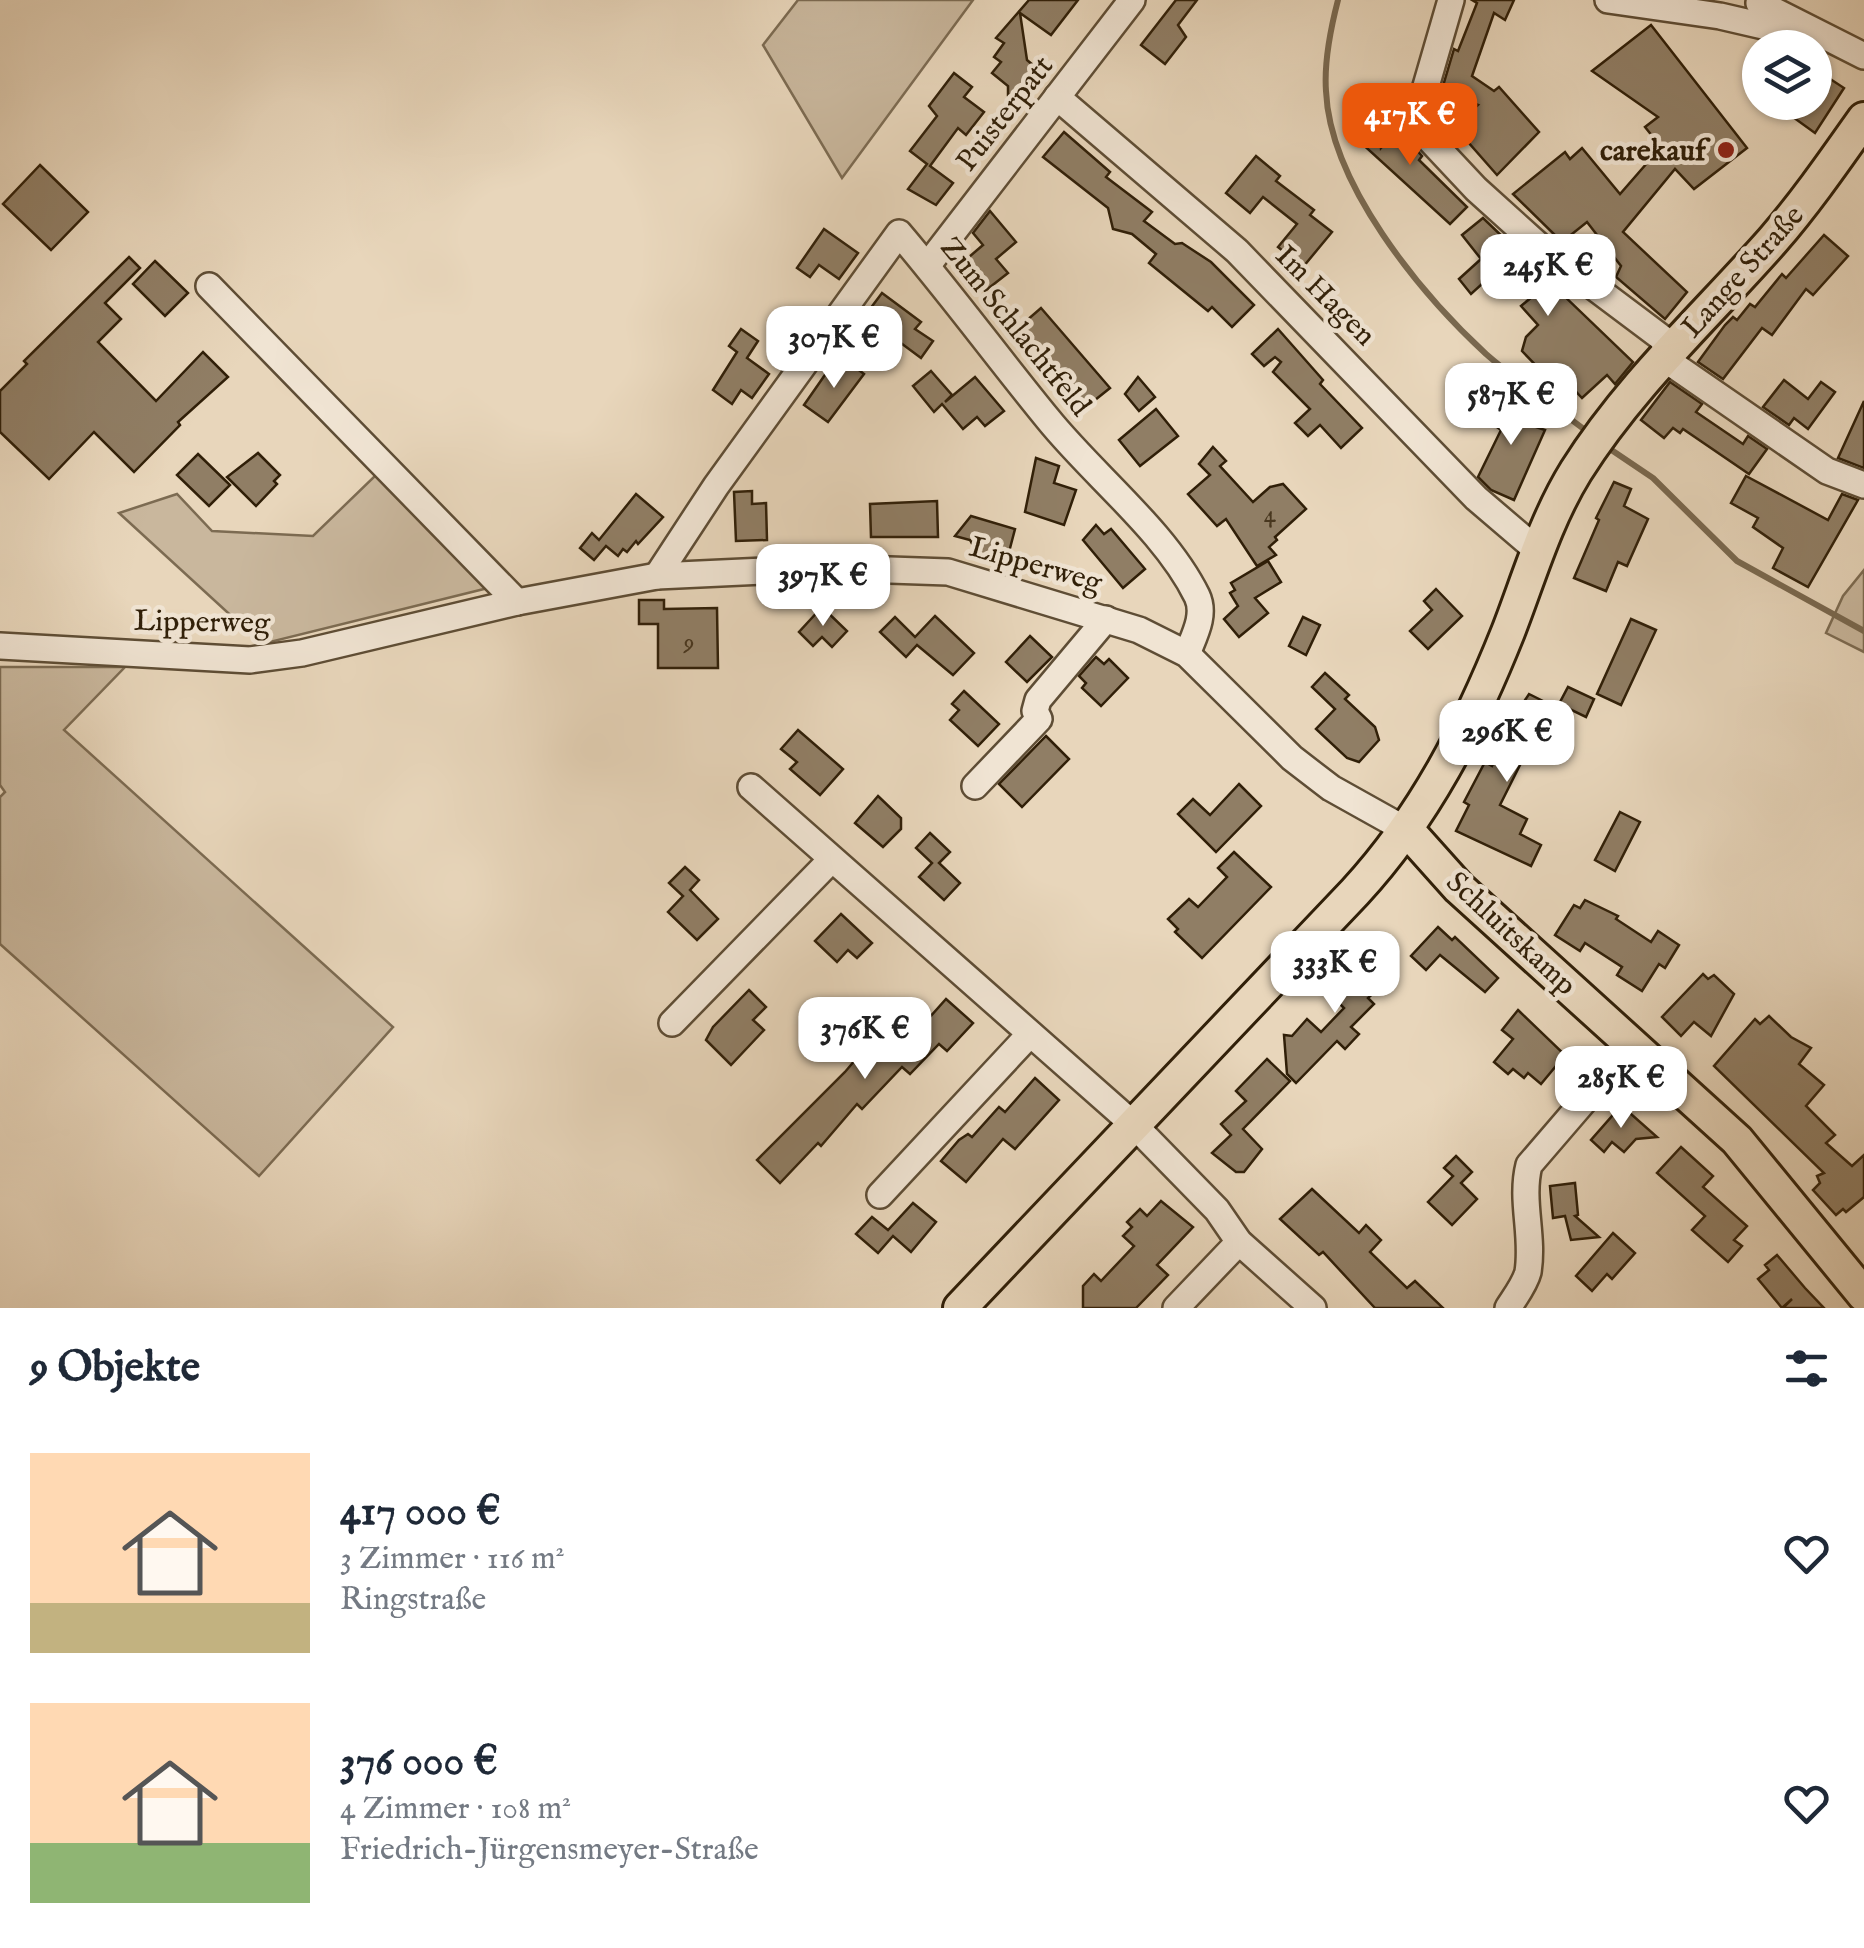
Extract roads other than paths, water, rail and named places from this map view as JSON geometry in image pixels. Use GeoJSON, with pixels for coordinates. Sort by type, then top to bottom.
{"type":"FeatureCollection","features":[{"type":"Feature","properties":{"kind":"main road","name":"Lange Straße"},"geometry":{"type":"LineString","coordinates":[[1538,551],[1576,471],[1614,418],[1669,352],[1776,237],[1864,119]]}},
{"type":"Feature","properties":{"kind":"main road"},"geometry":{"type":"LineString","coordinates":[[960,1308],[1385,860],[1408,830],[1481,696],[1538,551]]}},
{"type":"Feature","properties":{"kind":"main road","name":"Schluitskamp"},"geometry":{"type":"LineString","coordinates":[[1408,830],[1460,888],[1737,1140],[1864,1294]]}},
{"type":"Feature","properties":{"kind":"street","name":"Puisterpatt"},"geometry":{"type":"LineString","coordinates":[[927,266],[1132,0]]}},
{"type":"Feature","properties":{"kind":"street"},"geometry":{"type":"LineString","coordinates":[[1452,0],[1422,100],[1421,122],[1431,142],[1526,234],[1662,338],[1675,366],[1827,471],[1864,485]]}},
{"type":"Feature","properties":{"kind":"street"},"geometry":{"type":"LineString","coordinates":[[1608,0],[1720,16],[1780,30]]}},
{"type":"Feature","properties":{"kind":"street"},"geometry":{"type":"LineString","coordinates":[[1759,3],[1807,30]]}},
{"type":"Feature","properties":{"kind":"street"},"geometry":{"type":"LineString","coordinates":[[1832,41],[1864,56]]}},
{"type":"Feature","properties":{"kind":"street","name":"Im Hagen"},"geometry":{"type":"LineString","coordinates":[[1057,97],[1237,251],[1476,498],[1538,551]]}},
{"type":"Feature","properties":{"kind":"street","name":"Zum Schlachtfeld"},"geometry":{"type":"LineString","coordinates":[[657,576],[716,486],[899,233],[1048,420],[1168,554],[1199,598],[1197,629],[1186,654]]}},
{"type":"Feature","properties":{"kind":"street"},"geometry":{"type":"LineString","coordinates":[[209,286],[517,602]]}},
{"type":"Feature","properties":{"kind":"street","name":"Lipperweg"},"geometry":{"type":"LineString","coordinates":[[0,646],[250,660],[657,576],[832,568],[948,572],[1140,630],[1186,654],[1292,758],[1331,788],[1408,830]]}},
{"type":"Feature","properties":{"kind":"street"},"geometry":{"type":"LineString","coordinates":[[975,786],[1039,718],[1035,711],[1038,700],[1106,619]]}},
{"type":"Feature","properties":{"kind":"street"},"geometry":{"type":"LineString","coordinates":[[752,787],[1134,1125],[1217,1210],[1239,1242],[1313,1308]]}},
{"type":"Feature","properties":{"kind":"street"},"geometry":{"type":"LineString","coordinates":[[672,1023],[831,860]]}},
{"type":"Feature","properties":{"kind":"street"},"geometry":{"type":"LineString","coordinates":[[880,1195],[1030,1034]]}},
{"type":"Feature","properties":{"kind":"street"},"geometry":{"type":"LineString","coordinates":[[1508,1308],[1527,1276],[1530,1246],[1523,1187],[1529,1165],[1633,1044]]}},
{"type":"Feature","properties":{"kind":"street"},"geometry":{"type":"LineString","coordinates":[[1176,1308],[1239,1242]]}},
{"type":"Feature","properties":{"kind":"waterway"},"geometry":{"type":"LineString","coordinates":[[1338,0],[1329,45],[1326,91],[1331,126],[1361,199],[1407,268],[1460,329],[1498,364],[1589,433]]}},
{"type":"Feature","properties":{"kind":"waterway"},"geometry":{"type":"LineString","coordinates":[[1607,447],[1653,478],[1737,561],[1864,631]]}},
{"type":"Feature","properties":{"kind":"place","name":"carekauf"},"geometry":{"type":"Point","coordinates":[1726,150]}}]}
